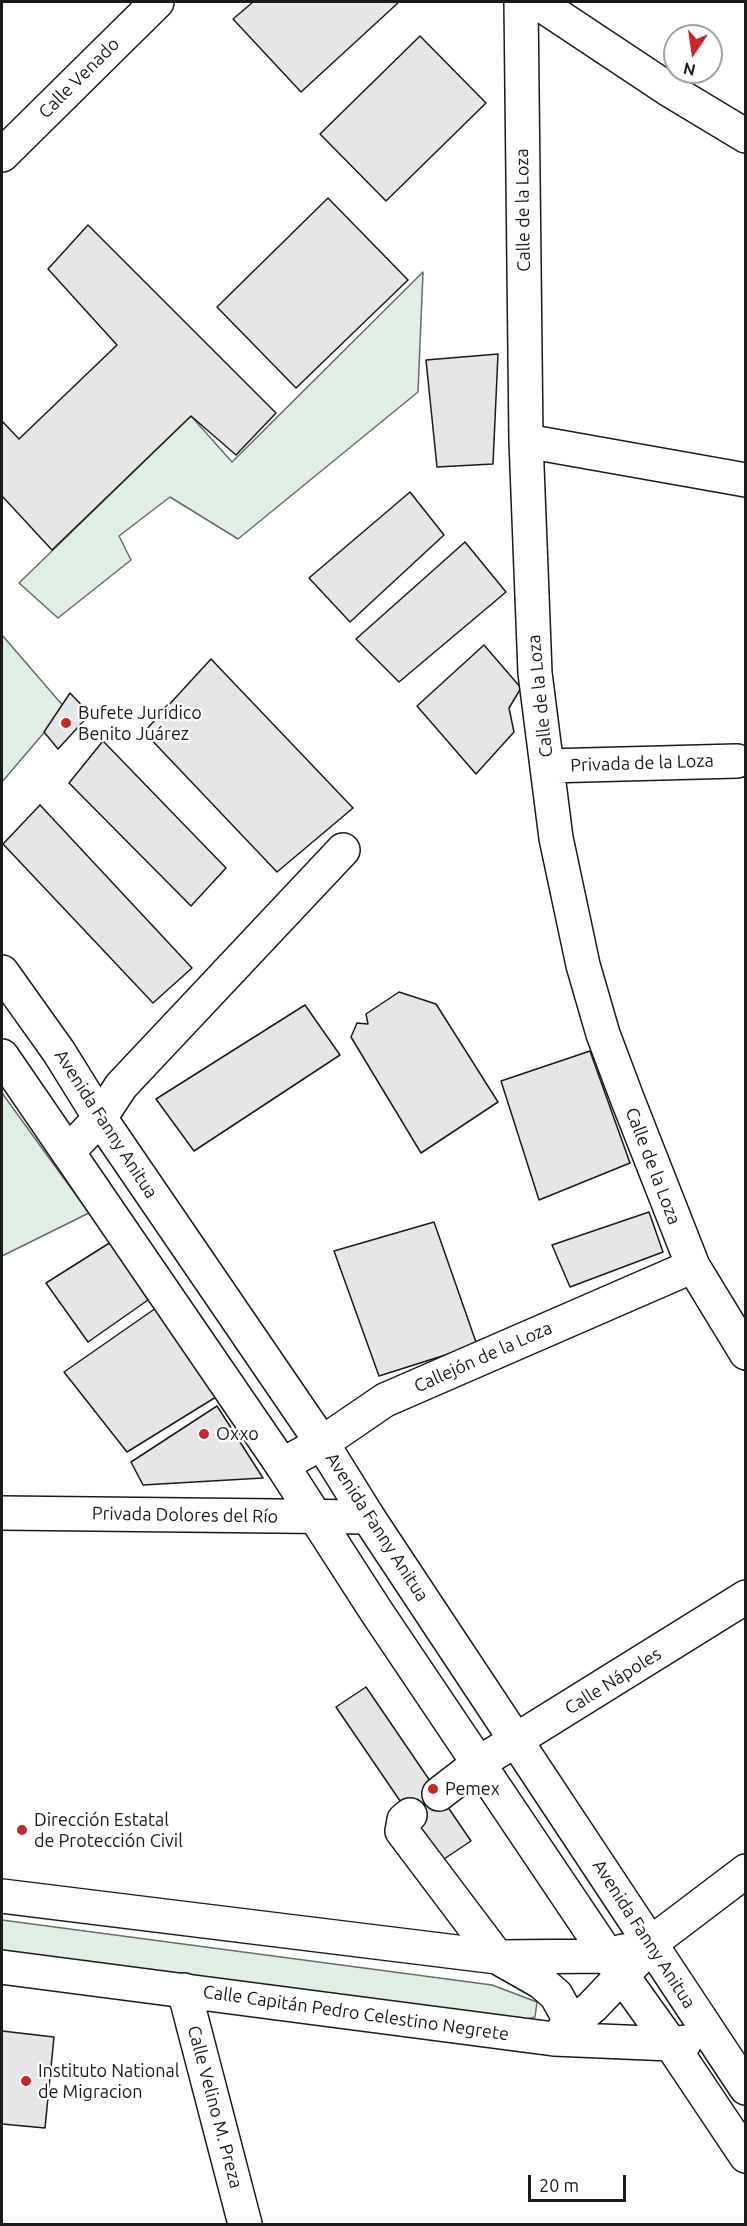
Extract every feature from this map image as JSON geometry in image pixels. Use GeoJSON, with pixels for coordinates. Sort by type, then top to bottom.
{"type":"FeatureCollection","features":[{"type":"Feature","properties":{"kind":"main road","name":"Calle Venado"},"geometry":{"type":"LineString","coordinates":[[2,155],[157,2]]}},
{"type":"Feature","properties":{"kind":"main road","name":"Calle de la Loza"},"geometry":{"type":"LineString","coordinates":[[520,2],[526,441],[536,673],[556,838],[586,977],[603,1034],[693,1266],[746,1353]]}},
{"type":"Feature","properties":{"kind":"main road"},"geometry":{"type":"LineString","coordinates":[[537,2],[668,89],[746,136]]}},
{"type":"Feature","properties":{"kind":"main road"},"geometry":{"type":"LineString","coordinates":[[526,441],[746,480]]}},
{"type":"Feature","properties":{"kind":"main road","name":"Privada de la Loza"},"geometry":{"type":"LineString","coordinates":[[547,766],[737,761]]}},
{"type":"Feature","properties":{"kind":"main road"},"geometry":{"type":"LineString","coordinates":[[68,1152],[100,1118],[121,1086],[343,850]]}},
{"type":"Feature","properties":{"kind":"main road","name":"Avenida Fanny Anitua"},"geometry":{"type":"LineString","coordinates":[[2,972],[59,1052],[100,1118],[322,1443],[368,1517],[746,2088]]}},
{"type":"Feature","properties":{"kind":"main road"},"geometry":{"type":"LineString","coordinates":[[2,1056],[282,1466],[376,1611],[746,2156]]}},
{"type":"Feature","properties":{"kind":"main road","name":"Callejón de la Loza"},"geometry":{"type":"LineString","coordinates":[[282,1466],[322,1443],[385,1400],[693,1266]]}},
{"type":"Feature","properties":{"kind":"main road","name":"Privada Dolores del Río"},"geometry":{"type":"LineString","coordinates":[[2,1513],[368,1517]]}},
{"type":"Feature","properties":{"kind":"main road","name":"Calle Nápoles"},"geometry":{"type":"LineString","coordinates":[[439,1794],[479,1763],[746,1597]]}},
{"type":"Feature","properties":{"kind":"main road"},"geometry":{"type":"LineString","coordinates":[[410,1815],[404,1820],[402,1831],[497,1957],[541,1982],[556,1995],[566,2013],[561,2034]]}},
{"type":"Feature","properties":{"kind":"main road"},"geometry":{"type":"LineString","coordinates":[[561,2034],[615,1966],[746,1871]]}},
{"type":"Feature","properties":{"kind":"main road"},"geometry":{"type":"LineString","coordinates":[[2,1896],[497,1957],[615,1966]]}},
{"type":"Feature","properties":{"kind":"main road","name":"Calle Capitán Pedro Celestino Negrete"},"geometry":{"type":"LineString","coordinates":[[2,1966],[184,1990],[561,2034],[671,2044],[712,2039]]}},
{"type":"Feature","properties":{"kind":"main road","name":"Calle Velino M. Preza"},"geometry":{"type":"LineString","coordinates":[[184,1990],[245,2224]]}},
{"type":"Feature","properties":{"kind":"green space"},"geometry":{"type":"Polygon","coordinates":[[[423,272],[418,392],[238,539],[170,497],[119,536],[131,560],[58,618],[19,583],[191,416],[232,462],[423,272]]]}},
{"type":"Feature","properties":{"kind":"green space"},"geometry":{"type":"Polygon","coordinates":[[[2,635],[65,708],[2,782],[2,635]]]}},
{"type":"Feature","properties":{"kind":"green space"},"geometry":{"type":"Polygon","coordinates":[[[2,1093],[89,1213],[2,1256],[2,1093]]]}},
{"type":"Feature","properties":{"kind":"green space"},"geometry":{"type":"Polygon","coordinates":[[[2,1920],[492,1985],[537,2002],[535,2017],[521,2021],[2,1958],[2,1920]]]}},
{"type":"Feature","properties":{"kind":"building"},"geometry":{"type":"Polygon","coordinates":[[[253,2],[399,2],[301,92],[233,19],[253,2]]]}},
{"type":"Feature","properties":{"kind":"building"},"geometry":{"type":"Polygon","coordinates":[[[420,36],[486,103],[386,201],[320,134],[420,36]]]}},
{"type":"Feature","properties":{"kind":"building"},"geometry":{"type":"Polygon","coordinates":[[[328,198],[408,280],[296,388],[217,307],[328,198]]]}},
{"type":"Feature","properties":{"kind":"building"},"geometry":{"type":"Polygon","coordinates":[[[88,225],[276,413],[236,455],[191,416],[52,550],[2,496],[2,421],[19,439],[117,345],[48,269],[88,225]]]}},
{"type":"Feature","properties":{"kind":"building"},"geometry":{"type":"Polygon","coordinates":[[[498,354],[493,464],[437,467],[426,360],[498,354]]]}},
{"type":"Feature","properties":{"kind":"building"},"geometry":{"type":"Polygon","coordinates":[[[410,492],[444,535],[350,622],[309,578],[410,492]]]}},
{"type":"Feature","properties":{"kind":"building"},"geometry":{"type":"Polygon","coordinates":[[[465,542],[506,592],[399,682],[356,639],[465,542]]]}},
{"type":"Feature","properties":{"kind":"building"},"geometry":{"type":"Polygon","coordinates":[[[484,645],[521,688],[509,708],[514,732],[476,774],[417,706],[484,645]]]}},
{"type":"Feature","properties":{"kind":"building"},"geometry":{"type":"Polygon","coordinates":[[[211,659],[353,808],[277,872],[144,732],[211,659]]]}},
{"type":"Feature","properties":{"kind":"building","name":"Bufete Jurídico Benito Juárez"},"geometry":{"type":"Polygon","coordinates":[[[70,693],[90,714],[58,749],[44,732],[70,693]]]}},
{"type":"Feature","properties":{"kind":"building"},"geometry":{"type":"Polygon","coordinates":[[[103,741],[226,868],[191,906],[69,783],[103,741]]]}},
{"type":"Feature","properties":{"kind":"building"},"geometry":{"type":"Polygon","coordinates":[[[40,805],[192,968],[153,1003],[3,844],[40,805]]]}},
{"type":"Feature","properties":{"kind":"building"},"geometry":{"type":"Polygon","coordinates":[[[399,992],[436,1004],[498,1102],[421,1153],[351,1037],[357,1023],[368,1024],[366,1014],[399,992]]]}},
{"type":"Feature","properties":{"kind":"building"},"geometry":{"type":"Polygon","coordinates":[[[305,1005],[340,1055],[194,1151],[156,1099],[305,1005]]]}},
{"type":"Feature","properties":{"kind":"building"},"geometry":{"type":"Polygon","coordinates":[[[590,1051],[630,1163],[539,1200],[501,1081],[590,1051]]]}},
{"type":"Feature","properties":{"kind":"building"},"geometry":{"type":"Polygon","coordinates":[[[649,1212],[663,1252],[570,1287],[552,1245],[649,1212]]]}},
{"type":"Feature","properties":{"kind":"building"},"geometry":{"type":"Polygon","coordinates":[[[434,1222],[477,1345],[379,1376],[334,1251],[434,1222]]]}},
{"type":"Feature","properties":{"kind":"building"},"geometry":{"type":"Polygon","coordinates":[[[111,1242],[148,1300],[88,1342],[46,1283],[111,1242]]]}},
{"type":"Feature","properties":{"kind":"building"},"geometry":{"type":"Polygon","coordinates":[[[156,1308],[216,1397],[127,1452],[64,1372],[156,1308]]]}},
{"type":"Feature","properties":{"kind":"building","name":"Oxxo"},"geometry":{"type":"Polygon","coordinates":[[[217,1406],[263,1478],[143,1485],[131,1462],[217,1406]]]}},
{"type":"Feature","properties":{"kind":"building"},"geometry":{"type":"Polygon","coordinates":[[[366,1687],[471,1841],[441,1861],[336,1707],[366,1687]]]}},
{"type":"Feature","properties":{"kind":"building","name":"Instituto National de Migracion"},"geometry":{"type":"Polygon","coordinates":[[[2,2031],[54,2037],[45,2128],[2,2124],[2,2031]]]}},
{"type":"Feature","properties":{"kind":"place","name":"Bufete Jurídico Benito Juárez"},"geometry":{"type":"Point","coordinates":[66,723]}},
{"type":"Feature","properties":{"kind":"place","name":"Oxxo"},"geometry":{"type":"Point","coordinates":[204,1434]}},
{"type":"Feature","properties":{"kind":"place","name":"Pemex"},"geometry":{"type":"Point","coordinates":[433,1789]}},
{"type":"Feature","properties":{"kind":"place","name":"Dirección Estatal de Protección Civil"},"geometry":{"type":"Point","coordinates":[22,1830]}},
{"type":"Feature","properties":{"kind":"place","name":"Instituto National de Migracion"},"geometry":{"type":"Point","coordinates":[26,2081]}}]}
